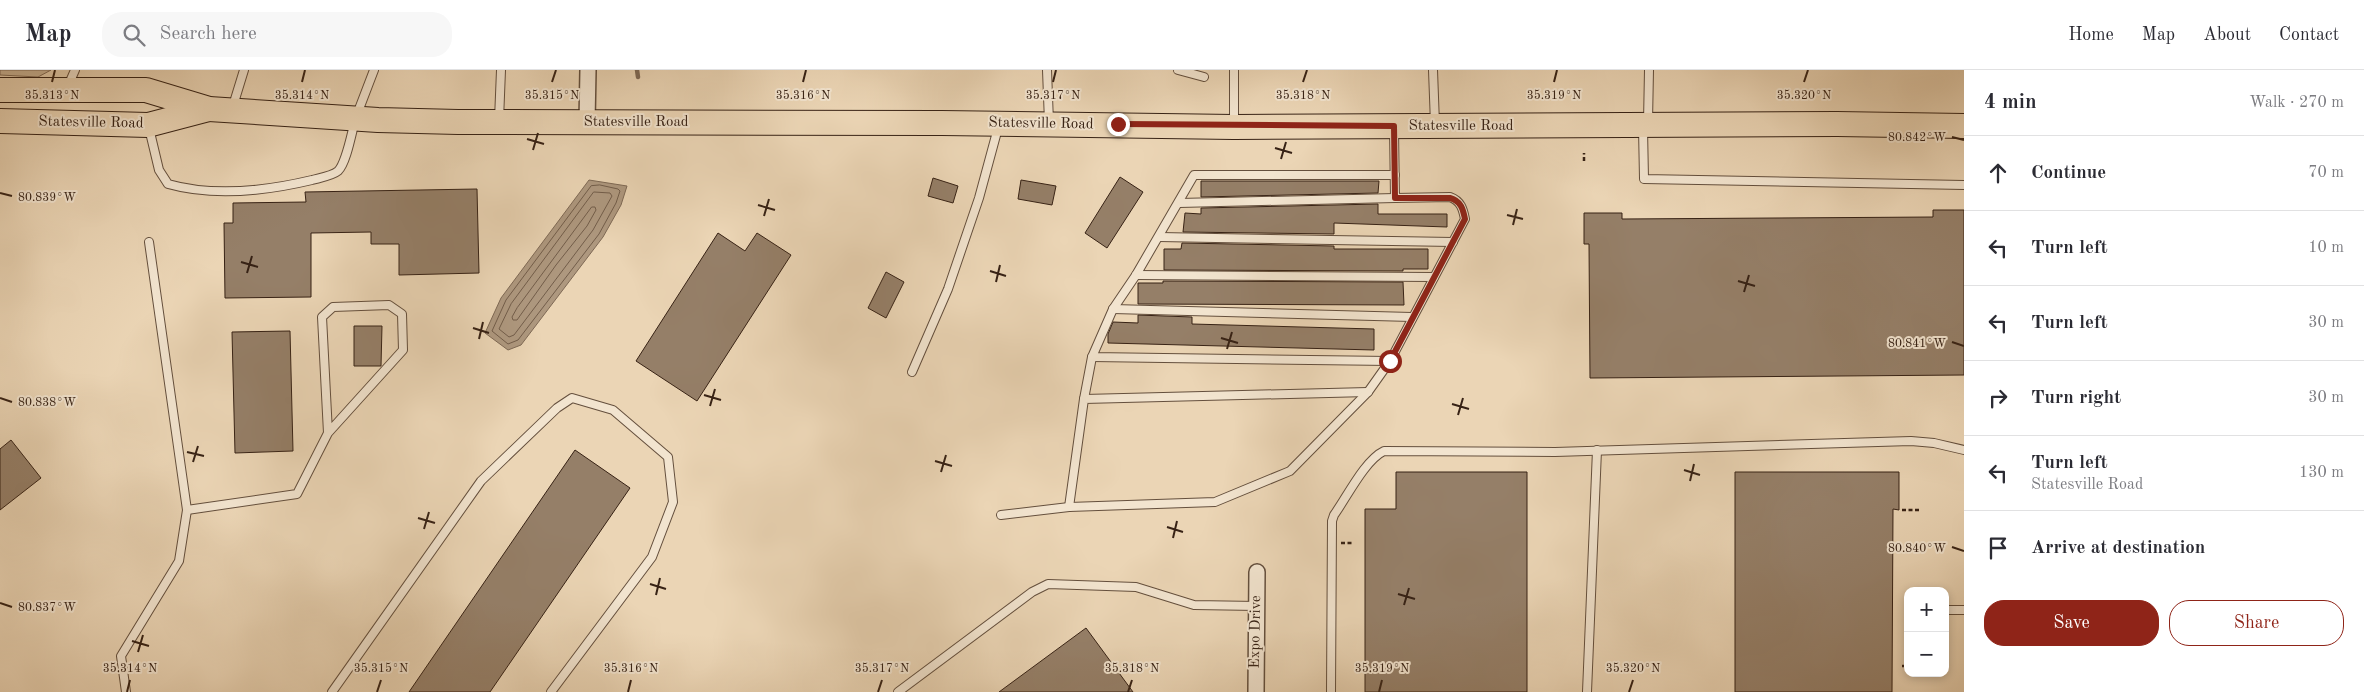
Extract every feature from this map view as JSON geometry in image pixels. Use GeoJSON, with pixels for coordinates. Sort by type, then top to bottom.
{"type":"FeatureCollection","features":[{"type":"Feature","properties":{"kind":"main road","name":"Statesville Road"},"geometry":{"type":"LineString","coordinates":[[0,90],[71,80],[146,90],[220,109],[356,118],[499,122],[999,123],[1234,127],[1836,124],[1964,126]]}},
{"type":"Feature","properties":{"kind":"main road","name":"Statesville Road"},"geometry":{"type":"LineString","coordinates":[[0,121],[148,125],[220,109]]}},
{"type":"Feature","properties":{"kind":"street"},"geometry":{"type":"LineString","coordinates":[[586,122],[588,70]]}},
{"type":"Feature","properties":{"kind":"street","name":"Expo Drive"},"geometry":{"type":"LineString","coordinates":[[1256,692],[1257,572]]}},
{"type":"Feature","properties":{"kind":"lane"},"geometry":{"type":"LineString","coordinates":[[220,109],[244,70]]}},
{"type":"Feature","properties":{"kind":"lane"},"geometry":{"type":"LineString","coordinates":[[148,125],[159,170],[168,184],[186,189],[235,190],[281,187],[324,177],[338,171],[374,70]]}},
{"type":"Feature","properties":{"kind":"lane"},"geometry":{"type":"LineString","coordinates":[[499,122],[501,70]]}},
{"type":"Feature","properties":{"kind":"lane"},"geometry":{"type":"LineString","coordinates":[[1047,70],[1049,124]]}},
{"type":"Feature","properties":{"kind":"lane"},"geometry":{"type":"LineString","coordinates":[[1178,70],[1204,77]]}},
{"type":"Feature","properties":{"kind":"lane"},"geometry":{"type":"LineString","coordinates":[[1234,70],[1234,127]]}},
{"type":"Feature","properties":{"kind":"lane"},"geometry":{"type":"LineString","coordinates":[[1433,70],[1435,126]]}},
{"type":"Feature","properties":{"kind":"lane"},"geometry":{"type":"LineString","coordinates":[[1649,70],[1644,179],[1964,185]]}},
{"type":"Feature","properties":{"kind":"lane"},"geometry":{"type":"LineString","coordinates":[[912,372],[948,289],[979,198],[999,123]]}},
{"type":"Feature","properties":{"kind":"lane"},"geometry":{"type":"LineString","coordinates":[[1394,126],[1395,198]]}},
{"type":"Feature","properties":{"kind":"lane"},"geometry":{"type":"LineString","coordinates":[[1069,507],[1084,399],[1092,357],[1113,309],[1179,204],[1194,175],[1395,174]]}},
{"type":"Feature","properties":{"kind":"lane"},"geometry":{"type":"LineString","coordinates":[[1001,515],[1069,507],[1215,502],[1290,471],[1368,392],[1390,361],[1412,316],[1465,219],[1463,209],[1457,200],[1450,198],[1179,204]]}},
{"type":"Feature","properties":{"kind":"lane"},"geometry":{"type":"LineString","coordinates":[[1159,237],[1453,242]]}},
{"type":"Feature","properties":{"kind":"lane"},"geometry":{"type":"LineString","coordinates":[[126,692],[121,656],[179,561],[187,510],[148,242]]}},
{"type":"Feature","properties":{"kind":"lane"},"geometry":{"type":"LineString","coordinates":[[1136,275],[1434,277]]}},
{"type":"Feature","properties":{"kind":"lane"},"geometry":{"type":"LineString","coordinates":[[187,510],[297,494],[328,433],[403,350],[402,314],[389,305],[333,307],[322,318],[328,433]]}},
{"type":"Feature","properties":{"kind":"lane"},"geometry":{"type":"LineString","coordinates":[[1113,309],[1412,316]]}},
{"type":"Feature","properties":{"kind":"lane"},"geometry":{"type":"LineString","coordinates":[[1092,357],[1390,361]]}},
{"type":"Feature","properties":{"kind":"lane"},"geometry":{"type":"LineString","coordinates":[[1084,399],[1368,392]]}},
{"type":"Feature","properties":{"kind":"lane"},"geometry":{"type":"LineString","coordinates":[[332,692],[481,481],[556,408],[572,398],[613,410],[668,457],[673,502],[652,557],[552,692]]}},
{"type":"Feature","properties":{"kind":"lane"},"geometry":{"type":"LineString","coordinates":[[1331,692],[1332,521],[1334,515],[1377,454],[1390,450],[1597,450],[1911,441],[1934,442],[1964,450]]}},
{"type":"Feature","properties":{"kind":"lane"},"geometry":{"type":"LineString","coordinates":[[1587,692],[1597,450]]}},
{"type":"Feature","properties":{"kind":"lane"},"geometry":{"type":"LineString","coordinates":[[898,692],[1032,592],[1048,584],[1136,587],[1194,605],[1257,606]]}},
{"type":"Feature","properties":{"kind":"lane"},"geometry":{"type":"LineString","coordinates":[[1949,610],[1964,610]]}},
{"type":"Feature","properties":{"kind":"path"},"geometry":{"type":"LineString","coordinates":[[1584,153],[1584,161]]}},
{"type":"Feature","properties":{"kind":"path"},"geometry":{"type":"LineString","coordinates":[[1902,510],[1922,510]]}},
{"type":"Feature","properties":{"kind":"shaded area"},"geometry":{"type":"Polygon","coordinates":[[[0,70],[51,70],[38,77],[0,75],[0,70]]]}},
{"type":"Feature","properties":{"kind":"water"},"geometry":{"type":"Polygon","coordinates":[[[589,180],[627,186],[621,205],[603,237],[521,345],[508,350],[485,333],[501,298],[589,180]]]}},
{"type":"Feature","properties":{"kind":"building"},"geometry":{"type":"Polygon","coordinates":[[[1120,177],[1143,192],[1107,248],[1085,233],[1120,177]]]}},
{"type":"Feature","properties":{"kind":"building"},"geometry":{"type":"Polygon","coordinates":[[[933,178],[958,186],[953,203],[928,196],[933,178]]]}},
{"type":"Feature","properties":{"kind":"building"},"geometry":{"type":"Polygon","coordinates":[[[1021,180],[1056,186],[1052,205],[1018,199],[1021,180]]]}},
{"type":"Feature","properties":{"kind":"building"},"geometry":{"type":"Polygon","coordinates":[[[1201,181],[1379,181],[1378,193],[1201,197],[1201,181]]]}},
{"type":"Feature","properties":{"kind":"building"},"geometry":{"type":"Polygon","coordinates":[[[477,189],[479,273],[399,275],[399,244],[371,244],[371,232],[311,233],[311,297],[225,298],[224,223],[233,223],[233,203],[306,202],[305,192],[477,189]]]}},
{"type":"Feature","properties":{"kind":"building"},"geometry":{"type":"Polygon","coordinates":[[[1378,204],[1378,214],[1447,214],[1447,227],[1334,223],[1334,234],[1183,232],[1185,213],[1201,214],[1201,208],[1378,204]]]}},
{"type":"Feature","properties":{"kind":"building"},"geometry":{"type":"Polygon","coordinates":[[[1933,210],[1964,210],[1964,375],[1590,378],[1589,244],[1584,244],[1584,213],[1622,213],[1622,219],[1933,217],[1933,210]]]}},
{"type":"Feature","properties":{"kind":"building"},"geometry":{"type":"Polygon","coordinates":[[[718,233],[745,251],[757,233],[791,255],[697,401],[636,361],[718,233]]]}},
{"type":"Feature","properties":{"kind":"building"},"geometry":{"type":"Polygon","coordinates":[[[1182,243],[1334,246],[1334,249],[1428,249],[1428,269],[1403,269],[1403,271],[1164,270],[1164,249],[1181,249],[1182,243]]]}},
{"type":"Feature","properties":{"kind":"building"},"geometry":{"type":"Polygon","coordinates":[[[886,272],[904,282],[886,318],[868,308],[886,272]]]}},
{"type":"Feature","properties":{"kind":"building"},"geometry":{"type":"Polygon","coordinates":[[[1163,281],[1403,282],[1404,305],[1138,304],[1138,283],[1163,283],[1163,281]]]}},
{"type":"Feature","properties":{"kind":"building"},"geometry":{"type":"Polygon","coordinates":[[[1138,315],[1192,317],[1192,324],[1374,329],[1374,350],[1108,343],[1108,334],[1113,322],[1138,323],[1138,315]]]}},
{"type":"Feature","properties":{"kind":"building"},"geometry":{"type":"Polygon","coordinates":[[[354,326],[382,326],[381,366],[354,366],[354,326]]]}},
{"type":"Feature","properties":{"kind":"building"},"geometry":{"type":"Polygon","coordinates":[[[290,331],[293,451],[235,453],[232,332],[290,331]]]}},
{"type":"Feature","properties":{"kind":"building"},"geometry":{"type":"Polygon","coordinates":[[[11,440],[41,478],[0,510],[0,449],[11,440]]]}},
{"type":"Feature","properties":{"kind":"building"},"geometry":{"type":"Polygon","coordinates":[[[575,450],[630,488],[490,692],[409,692],[575,450]]]}},
{"type":"Feature","properties":{"kind":"building"},"geometry":{"type":"Polygon","coordinates":[[[1396,472],[1527,472],[1527,692],[1365,692],[1365,509],[1396,509],[1396,472]]]}},
{"type":"Feature","properties":{"kind":"building"},"geometry":{"type":"Polygon","coordinates":[[[1735,472],[1899,472],[1899,510],[1893,509],[1892,692],[1735,692],[1735,472]]]}},
{"type":"Feature","properties":{"kind":"building"},"geometry":{"type":"Polygon","coordinates":[[[1086,628],[1133,692],[999,692],[1086,628]]]}},
{"type":"Feature","properties":{"kind":"waterway"},"geometry":{"type":"LineString","coordinates":[[637,70],[638,77]]}},
{"type":"Feature","properties":{"kind":"route"},"geometry":{"type":"LineString","coordinates":[[1118,124],[1234,127],[1394,126],[1395,198],[1450,198],[1457,200],[1463,209],[1465,219],[1412,316],[1390,361]]}}]}
